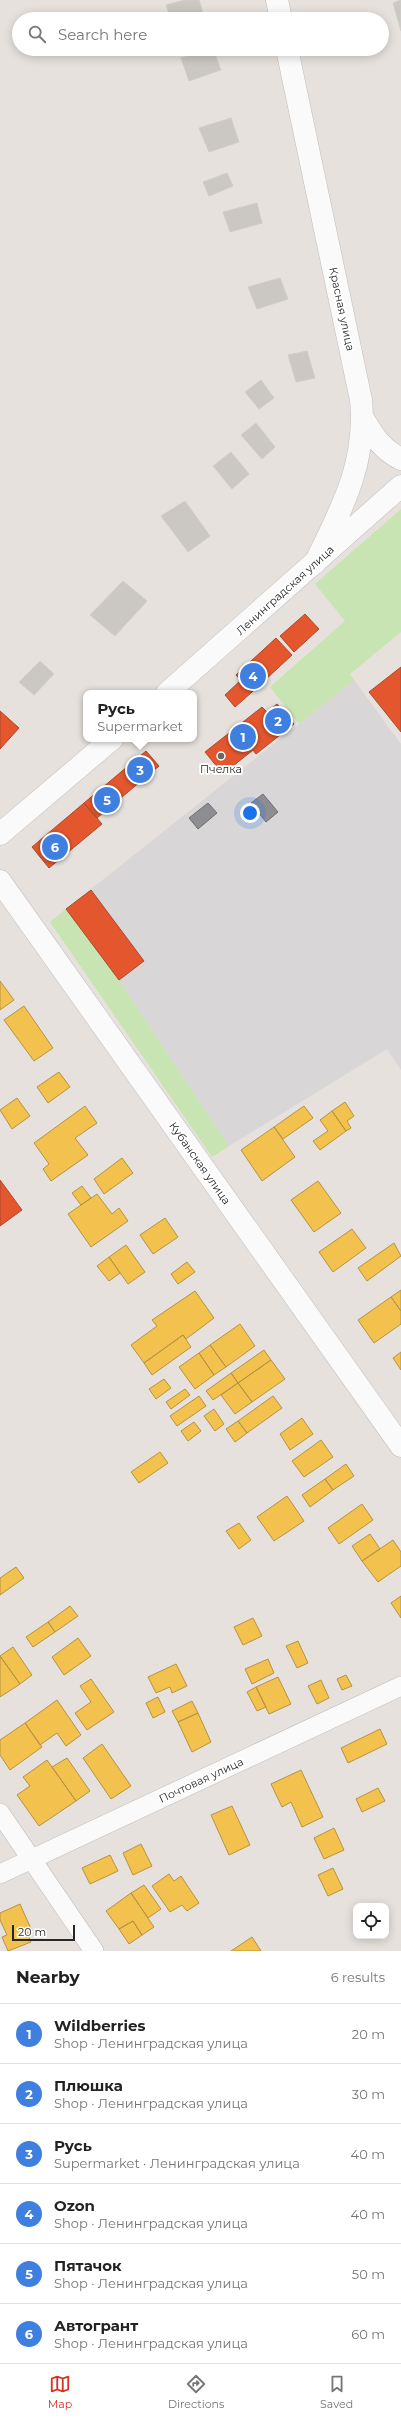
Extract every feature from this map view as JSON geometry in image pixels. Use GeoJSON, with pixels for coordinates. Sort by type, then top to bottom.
{"type":"FeatureCollection","features":[{"type":"Feature","properties":{"kind":"street"},"geometry":{"type":"LineString","coordinates":[[277,0],[280,12]]}},
{"type":"Feature","properties":{"kind":"street","name":"Красная улица"},"geometry":{"type":"LineString","coordinates":[[288,56],[361,400],[363,418],[356,471],[315,563]]}},
{"type":"Feature","properties":{"kind":"street"},"geometry":{"type":"LineString","coordinates":[[363,418],[376,441],[390,453],[401,459]]}},
{"type":"Feature","properties":{"kind":"street","name":"Ленинградская улица"},"geometry":{"type":"LineString","coordinates":[[170,690],[401,486]]}},
{"type":"Feature","properties":{"kind":"street"},"geometry":{"type":"LineString","coordinates":[[0,834],[108,742]]}},
{"type":"Feature","properties":{"kind":"street","name":"Кубанская улица"},"geometry":{"type":"LineString","coordinates":[[0,881],[401,1446]]}},
{"type":"Feature","properties":{"kind":"street","name":"Почтовая улица"},"geometry":{"type":"LineString","coordinates":[[0,1874],[401,1686]]}},
{"type":"Feature","properties":{"kind":"street"},"geometry":{"type":"LineString","coordinates":[[0,1814],[94,1951]]}},
{"type":"Feature","properties":{"kind":"shaded area"},"geometry":{"type":"Polygon","coordinates":[[[354,680],[401,744],[401,1070],[387,1049],[229,1146],[119,980],[66,909],[354,680]]]}},
{"type":"Feature","properties":{"kind":"green space"},"geometry":{"type":"Polygon","coordinates":[[[401,509],[401,632],[350,674],[354,680],[299,724],[270,687],[345,621],[315,584],[401,509]]]}},
{"type":"Feature","properties":{"kind":"green space"},"geometry":{"type":"Polygon","coordinates":[[[66,909],[119,980],[229,1146],[212,1157],[50,922],[66,909]]]}},
{"type":"Feature","properties":{"kind":"building: Homes"},"geometry":{"type":"Polygon","coordinates":[[[0,981],[14,1000],[0,1010],[0,981]]]}},
{"type":"Feature","properties":{"kind":"building: Homes"},"geometry":{"type":"Polygon","coordinates":[[[24,1006],[53,1048],[34,1061],[4,1020],[24,1006]]]}},
{"type":"Feature","properties":{"kind":"building: Homes"},"geometry":{"type":"Polygon","coordinates":[[[59,1072],[70,1087],[48,1103],[37,1087],[59,1072]]]}},
{"type":"Feature","properties":{"kind":"building: Homes"},"geometry":{"type":"Polygon","coordinates":[[[17,1098],[30,1116],[12,1129],[0,1110],[17,1098]]]}},
{"type":"Feature","properties":{"kind":"building: Homes"},"geometry":{"type":"Polygon","coordinates":[[[345,1102],[354,1116],[347,1121],[351,1128],[346,1131],[332,1111],[345,1102]]]}},
{"type":"Feature","properties":{"kind":"building: Homes"},"geometry":{"type":"Polygon","coordinates":[[[85,1106],[97,1123],[75,1138],[88,1155],[51,1181],[43,1169],[49,1164],[34,1143],[85,1106]]]}},
{"type":"Feature","properties":{"kind":"building: Homes"},"geometry":{"type":"Polygon","coordinates":[[[304,1106],[313,1118],[283,1139],[274,1127],[304,1106]]]}},
{"type":"Feature","properties":{"kind":"building: Homes"},"geometry":{"type":"Polygon","coordinates":[[[332,1111],[346,1131],[320,1150],[313,1141],[328,1131],[320,1120],[332,1111]]]}},
{"type":"Feature","properties":{"kind":"building: Homes"},"geometry":{"type":"Polygon","coordinates":[[[274,1127],[295,1157],[262,1181],[241,1150],[274,1127]]]}},
{"type":"Feature","properties":{"kind":"building: Homes"},"geometry":{"type":"Polygon","coordinates":[[[122,1158],[133,1173],[104,1194],[94,1179],[122,1158]]]}},
{"type":"Feature","properties":{"kind":"building: Homes"},"geometry":{"type":"Polygon","coordinates":[[[318,1181],[341,1213],[314,1232],[291,1200],[318,1181]]]}},
{"type":"Feature","properties":{"kind":"building: Homes"},"geometry":{"type":"Polygon","coordinates":[[[82,1186],[91,1198],[81,1205],[72,1193],[82,1186]]]}},
{"type":"Feature","properties":{"kind":"building: Homes"},"geometry":{"type":"Polygon","coordinates":[[[97,1194],[112,1214],[119,1208],[128,1221],[91,1247],[68,1214],[97,1194]]]}},
{"type":"Feature","properties":{"kind":"building: Homes"},"geometry":{"type":"Polygon","coordinates":[[[165,1218],[178,1237],[153,1254],[140,1235],[165,1218]]]}},
{"type":"Feature","properties":{"kind":"building: Homes"},"geometry":{"type":"Polygon","coordinates":[[[352,1229],[366,1248],[333,1272],[319,1252],[352,1229]]]}},
{"type":"Feature","properties":{"kind":"building: Homes"},"geometry":{"type":"Polygon","coordinates":[[[394,1243],[401,1256],[367,1281],[358,1268],[394,1243]]]}},
{"type":"Feature","properties":{"kind":"building: Homes"},"geometry":{"type":"Polygon","coordinates":[[[126,1245],[145,1272],[128,1284],[109,1257],[126,1245]]]}},
{"type":"Feature","properties":{"kind":"building: Homes"},"geometry":{"type":"Polygon","coordinates":[[[109,1257],[120,1273],[109,1281],[97,1266],[109,1257]]]}},
{"type":"Feature","properties":{"kind":"building: Homes"},"geometry":{"type":"Polygon","coordinates":[[[187,1262],[195,1272],[178,1284],[171,1274],[187,1262]]]}},
{"type":"Feature","properties":{"kind":"building: Homes"},"geometry":{"type":"Polygon","coordinates":[[[401,1290],[401,1311],[391,1297],[401,1290]]]}},
{"type":"Feature","properties":{"kind":"building: Homes"},"geometry":{"type":"Polygon","coordinates":[[[195,1291],[214,1318],[186,1339],[183,1335],[144,1363],[131,1345],[157,1326],[152,1320],[195,1291]]]}},
{"type":"Feature","properties":{"kind":"building: Homes"},"geometry":{"type":"Polygon","coordinates":[[[391,1297],[401,1311],[401,1324],[374,1343],[358,1320],[391,1297]]]}},
{"type":"Feature","properties":{"kind":"building: Homes"},"geometry":{"type":"Polygon","coordinates":[[[240,1324],[255,1346],[226,1367],[210,1345],[240,1324]]]}},
{"type":"Feature","properties":{"kind":"building: Homes"},"geometry":{"type":"Polygon","coordinates":[[[183,1335],[191,1347],[152,1375],[144,1363],[183,1335]]]}},
{"type":"Feature","properties":{"kind":"building: Homes"},"geometry":{"type":"Polygon","coordinates":[[[210,1345],[226,1367],[214,1375],[199,1353],[210,1345]]]}},
{"type":"Feature","properties":{"kind":"building: Homes"},"geometry":{"type":"Polygon","coordinates":[[[264,1350],[271,1360],[238,1383],[231,1373],[264,1350]]]}},
{"type":"Feature","properties":{"kind":"building: Homes"},"geometry":{"type":"Polygon","coordinates":[[[401,1352],[401,1370],[393,1358],[401,1352]]]}},
{"type":"Feature","properties":{"kind":"building: Homes"},"geometry":{"type":"Polygon","coordinates":[[[199,1353],[214,1375],[195,1389],[179,1367],[199,1353]]]}},
{"type":"Feature","properties":{"kind":"building: Homes"},"geometry":{"type":"Polygon","coordinates":[[[271,1360],[285,1379],[252,1402],[238,1383],[271,1360]]]}},
{"type":"Feature","properties":{"kind":"building: Homes"},"geometry":{"type":"Polygon","coordinates":[[[231,1373],[238,1383],[213,1400],[206,1391],[231,1373]]]}},
{"type":"Feature","properties":{"kind":"building: Homes"},"geometry":{"type":"Polygon","coordinates":[[[164,1379],[171,1388],[156,1399],[149,1389],[164,1379]]]}},
{"type":"Feature","properties":{"kind":"building: Homes"},"geometry":{"type":"Polygon","coordinates":[[[238,1383],[252,1402],[235,1414],[221,1395],[238,1383]]]}},
{"type":"Feature","properties":{"kind":"building: Homes"},"geometry":{"type":"Polygon","coordinates":[[[185,1389],[190,1395],[171,1409],[166,1402],[185,1389]]]}},
{"type":"Feature","properties":{"kind":"building: Homes"},"geometry":{"type":"Polygon","coordinates":[[[199,1396],[206,1406],[177,1426],[170,1416],[199,1396]]]}},
{"type":"Feature","properties":{"kind":"building: Homes"},"geometry":{"type":"Polygon","coordinates":[[[273,1396],[282,1408],[247,1433],[238,1421],[273,1396]]]}},
{"type":"Feature","properties":{"kind":"building: Homes"},"geometry":{"type":"Polygon","coordinates":[[[214,1409],[224,1424],[215,1431],[204,1416],[214,1409]]]}},
{"type":"Feature","properties":{"kind":"building: Homes"},"geometry":{"type":"Polygon","coordinates":[[[302,1418],[313,1434],[290,1450],[280,1434],[302,1418]]]}},
{"type":"Feature","properties":{"kind":"building: Homes"},"geometry":{"type":"Polygon","coordinates":[[[238,1421],[247,1433],[235,1442],[226,1429],[238,1421]]]}},
{"type":"Feature","properties":{"kind":"building: Homes"},"geometry":{"type":"Polygon","coordinates":[[[194,1422],[201,1431],[188,1441],[181,1431],[194,1422]]]}},
{"type":"Feature","properties":{"kind":"building: Homes"},"geometry":{"type":"Polygon","coordinates":[[[321,1440],[333,1457],[304,1477],[292,1461],[321,1440]]]}},
{"type":"Feature","properties":{"kind":"building: Homes"},"geometry":{"type":"Polygon","coordinates":[[[160,1452],[168,1463],[139,1483],[131,1472],[160,1452]]]}},
{"type":"Feature","properties":{"kind":"building: Homes"},"geometry":{"type":"Polygon","coordinates":[[[346,1464],[354,1476],[333,1490],[325,1479],[346,1464]]]}},
{"type":"Feature","properties":{"kind":"building: Homes"},"geometry":{"type":"Polygon","coordinates":[[[325,1479],[333,1490],[310,1507],[302,1495],[325,1479]]]}},
{"type":"Feature","properties":{"kind":"building: Homes"},"geometry":{"type":"Polygon","coordinates":[[[287,1496],[304,1521],[274,1541],[257,1517],[287,1496]]]}},
{"type":"Feature","properties":{"kind":"building: Homes"},"geometry":{"type":"Polygon","coordinates":[[[362,1504],[373,1520],[339,1544],[328,1528],[362,1504]]]}},
{"type":"Feature","properties":{"kind":"building: Homes"},"geometry":{"type":"Polygon","coordinates":[[[239,1523],[251,1540],[239,1549],[226,1531],[239,1523]]]}},
{"type":"Feature","properties":{"kind":"building: Homes"},"geometry":{"type":"Polygon","coordinates":[[[370,1534],[380,1549],[362,1561],[352,1546],[370,1534]]]}},
{"type":"Feature","properties":{"kind":"building: Homes"},"geometry":{"type":"Polygon","coordinates":[[[393,1540],[401,1552],[401,1566],[378,1582],[362,1561],[393,1540]]]}},
{"type":"Feature","properties":{"kind":"building: Homes"},"geometry":{"type":"Polygon","coordinates":[[[16,1567],[24,1578],[0,1595],[0,1578],[16,1567]]]}},
{"type":"Feature","properties":{"kind":"building: Homes"},"geometry":{"type":"Polygon","coordinates":[[[401,1596],[401,1618],[391,1603],[401,1596]]]}},
{"type":"Feature","properties":{"kind":"building: Homes"},"geometry":{"type":"Polygon","coordinates":[[[70,1606],[78,1616],[55,1632],[48,1622],[70,1606]]]}},
{"type":"Feature","properties":{"kind":"building: Homes"},"geometry":{"type":"Polygon","coordinates":[[[253,1618],[262,1636],[243,1645],[234,1627],[253,1618]]]}},
{"type":"Feature","properties":{"kind":"building: Homes"},"geometry":{"type":"Polygon","coordinates":[[[48,1622],[55,1632],[33,1647],[26,1637],[48,1622]]]}},
{"type":"Feature","properties":{"kind":"building: Homes"},"geometry":{"type":"Polygon","coordinates":[[[78,1638],[91,1656],[64,1675],[52,1657],[78,1638]]]}},
{"type":"Feature","properties":{"kind":"building: Homes"},"geometry":{"type":"Polygon","coordinates":[[[298,1641],[308,1663],[297,1668],[286,1646],[298,1641]]]}},
{"type":"Feature","properties":{"kind":"building: Homes"},"geometry":{"type":"Polygon","coordinates":[[[13,1647],[32,1675],[20,1684],[0,1656],[13,1647]]]}},
{"type":"Feature","properties":{"kind":"building: Homes"},"geometry":{"type":"Polygon","coordinates":[[[0,1656],[20,1684],[0,1697],[0,1656]]]}},
{"type":"Feature","properties":{"kind":"building: Homes"},"geometry":{"type":"Polygon","coordinates":[[[268,1659],[274,1673],[252,1684],[245,1669],[268,1659]]]}},
{"type":"Feature","properties":{"kind":"building: Homes"},"geometry":{"type":"Polygon","coordinates":[[[176,1664],[187,1686],[172,1693],[170,1687],[156,1693],[148,1677],[176,1664]]]}},
{"type":"Feature","properties":{"kind":"building: Homes"},"geometry":{"type":"Polygon","coordinates":[[[346,1675],[352,1686],[342,1690],[337,1679],[346,1675]]]}},
{"type":"Feature","properties":{"kind":"building: Homes"},"geometry":{"type":"Polygon","coordinates":[[[278,1677],[291,1704],[269,1714],[256,1687],[278,1677]]]}},
{"type":"Feature","properties":{"kind":"building: Homes"},"geometry":{"type":"Polygon","coordinates":[[[91,1679],[114,1712],[87,1730],[75,1713],[91,1702],[80,1686],[91,1679]]]}},
{"type":"Feature","properties":{"kind":"building: Homes"},"geometry":{"type":"Polygon","coordinates":[[[321,1680],[329,1698],[317,1704],[308,1686],[321,1680]]]}},
{"type":"Feature","properties":{"kind":"building: Homes"},"geometry":{"type":"Polygon","coordinates":[[[256,1687],[266,1707],[257,1711],[247,1692],[256,1687]]]}},
{"type":"Feature","properties":{"kind":"building: Homes"},"geometry":{"type":"Polygon","coordinates":[[[158,1697],[165,1712],[153,1718],[146,1703],[158,1697]]]}},
{"type":"Feature","properties":{"kind":"building: Homes"},"geometry":{"type":"Polygon","coordinates":[[[57,1700],[81,1735],[66,1746],[57,1733],[40,1745],[25,1723],[57,1700]]]}},
{"type":"Feature","properties":{"kind":"building: Homes"},"geometry":{"type":"Polygon","coordinates":[[[192,1701],[198,1713],[178,1722],[172,1711],[192,1701]]]}},
{"type":"Feature","properties":{"kind":"building: Homes"},"geometry":{"type":"Polygon","coordinates":[[[198,1713],[211,1742],[192,1752],[178,1722],[198,1713]]]}},
{"type":"Feature","properties":{"kind":"building: Homes"},"geometry":{"type":"Polygon","coordinates":[[[25,1723],[42,1747],[10,1770],[0,1755],[0,1740],[25,1723]]]}},
{"type":"Feature","properties":{"kind":"building: Homes"},"geometry":{"type":"Polygon","coordinates":[[[380,1729],[387,1744],[348,1763],[341,1748],[380,1729]]]}},
{"type":"Feature","properties":{"kind":"building: Homes"},"geometry":{"type":"Polygon","coordinates":[[[102,1744],[131,1786],[111,1799],[83,1758],[102,1744]]]}},
{"type":"Feature","properties":{"kind":"building: Homes"},"geometry":{"type":"Polygon","coordinates":[[[67,1758],[90,1791],[76,1801],[52,1767],[67,1758]]]}},
{"type":"Feature","properties":{"kind":"building: Homes"},"geometry":{"type":"Polygon","coordinates":[[[47,1760],[76,1801],[39,1826],[17,1795],[30,1786],[23,1777],[47,1760]]]}},
{"type":"Feature","properties":{"kind":"building: Homes"},"geometry":{"type":"Polygon","coordinates":[[[301,1770],[323,1817],[302,1827],[291,1802],[282,1807],[271,1784],[301,1770]]]}},
{"type":"Feature","properties":{"kind":"building: Homes"},"geometry":{"type":"Polygon","coordinates":[[[378,1788],[385,1801],[362,1812],[356,1799],[378,1788]]]}},
{"type":"Feature","properties":{"kind":"building: Homes"},"geometry":{"type":"Polygon","coordinates":[[[232,1806],[250,1845],[229,1855],[211,1815],[232,1806]]]}},
{"type":"Feature","properties":{"kind":"building: Homes"},"geometry":{"type":"Polygon","coordinates":[[[334,1828],[344,1850],[324,1859],[314,1838],[334,1828]]]}},
{"type":"Feature","properties":{"kind":"building: Homes"},"geometry":{"type":"Polygon","coordinates":[[[141,1844],[152,1866],[133,1875],[123,1853],[141,1844]]]}},
{"type":"Feature","properties":{"kind":"building: Homes"},"geometry":{"type":"Polygon","coordinates":[[[110,1855],[118,1871],[90,1884],[82,1868],[110,1855]]]}},
{"type":"Feature","properties":{"kind":"building: Homes"},"geometry":{"type":"Polygon","coordinates":[[[333,1868],[343,1889],[328,1896],[318,1875],[333,1868]]]}},
{"type":"Feature","properties":{"kind":"building: Homes"},"geometry":{"type":"Polygon","coordinates":[[[169,1874],[174,1881],[181,1876],[199,1903],[187,1911],[182,1905],[170,1912],[152,1886],[169,1874]]]}},
{"type":"Feature","properties":{"kind":"building: Homes"},"geometry":{"type":"Polygon","coordinates":[[[144,1885],[161,1909],[148,1918],[131,1893],[144,1885]]]}},
{"type":"Feature","properties":{"kind":"building: Homes"},"geometry":{"type":"Polygon","coordinates":[[[131,1893],[154,1927],[142,1935],[133,1921],[119,1929],[106,1911],[131,1893]]]}},
{"type":"Feature","properties":{"kind":"building: Homes"},"geometry":{"type":"Polygon","coordinates":[[[20,1904],[32,1931],[27,1933],[31,1942],[8,1951],[2,1937],[7,1935],[0,1920],[0,1913],[20,1904]]]}},
{"type":"Feature","properties":{"kind":"building: Homes"},"geometry":{"type":"Polygon","coordinates":[[[133,1921],[142,1935],[129,1944],[119,1929],[133,1921]]]}},
{"type":"Feature","properties":{"kind":"building: Homes"},"geometry":{"type":"Polygon","coordinates":[[[252,1937],[261,1951],[231,1951],[252,1937]]]}},
{"type":"Feature","properties":{"kind":"building: Shops"},"geometry":{"type":"Polygon","coordinates":[[[305,614],[319,629],[294,652],[280,636],[305,614]]]}},
{"type":"Feature","properties":{"kind":"building: Shops"},"geometry":{"type":"Polygon","coordinates":[[[276,638],[292,655],[252,692],[236,675],[276,638]]]}},
{"type":"Feature","properties":{"kind":"building: Shops"},"geometry":{"type":"Polygon","coordinates":[[[401,667],[401,732],[369,692],[401,667]]]}},
{"type":"Feature","properties":{"kind":"building: Shops"},"geometry":{"type":"Polygon","coordinates":[[[241,680],[252,692],[235,707],[225,695],[241,680]]]}},
{"type":"Feature","properties":{"kind":"building: Shops"},"geometry":{"type":"Polygon","coordinates":[[[277,704],[294,724],[256,754],[253,750],[223,774],[205,752],[262,707],[267,712],[277,704]]]}},
{"type":"Feature","properties":{"kind":"building: Shops"},"geometry":{"type":"Polygon","coordinates":[[[0,711],[19,728],[0,749],[0,711]]]}},
{"type":"Feature","properties":{"kind":"building: Shops"},"geometry":{"type":"Polygon","coordinates":[[[146,751],[159,766],[97,818],[84,803],[146,751]]]}},
{"type":"Feature","properties":{"kind":"building: Shops"},"geometry":{"type":"Polygon","coordinates":[[[84,803],[102,824],[49,868],[32,847],[84,803]]]}},
{"type":"Feature","properties":{"kind":"building: Shops"},"geometry":{"type":"Polygon","coordinates":[[[91,890],[144,961],[119,980],[66,909],[91,890]]]}},
{"type":"Feature","properties":{"kind":"building: Shops"},"geometry":{"type":"Polygon","coordinates":[[[0,1180],[22,1210],[0,1226],[0,1180]]]}},
{"type":"Feature","properties":{"kind":"building: Industry"},"geometry":{"type":"Polygon","coordinates":[[[263,794],[278,812],[266,822],[251,803],[263,794]]]}},
{"type":"Feature","properties":{"kind":"building: Industry"},"geometry":{"type":"Polygon","coordinates":[[[208,803],[217,813],[198,829],[189,818],[208,803]]]}},
{"type":"Feature","properties":{"kind":"building: Other"},"geometry":{"type":"Polygon","coordinates":[[[185,0],[199,0],[203,12],[168,12],[166,5],[185,0]]]}},
{"type":"Feature","properties":{"kind":"building: Other"},"geometry":{"type":"Polygon","coordinates":[[[401,0],[401,31],[393,3],[401,0]]]}},
{"type":"Feature","properties":{"kind":"building: Other"},"geometry":{"type":"Polygon","coordinates":[[[188,56],[216,56],[221,70],[189,81],[181,58],[188,56]]]}},
{"type":"Feature","properties":{"kind":"building: Other"},"geometry":{"type":"Polygon","coordinates":[[[231,118],[239,142],[209,152],[199,128],[231,118]]]}},
{"type":"Feature","properties":{"kind":"building: Other"},"geometry":{"type":"Polygon","coordinates":[[[227,173],[233,186],[209,196],[203,182],[227,173]]]}},
{"type":"Feature","properties":{"kind":"building: Other"},"geometry":{"type":"Polygon","coordinates":[[[257,203],[262,223],[230,232],[223,212],[257,203]]]}},
{"type":"Feature","properties":{"kind":"building: Other"},"geometry":{"type":"Polygon","coordinates":[[[280,278],[288,299],[257,309],[248,287],[280,278]]]}},
{"type":"Feature","properties":{"kind":"building: Other"},"geometry":{"type":"Polygon","coordinates":[[[307,351],[315,378],[296,382],[288,355],[307,351]]]}},
{"type":"Feature","properties":{"kind":"building: Other"},"geometry":{"type":"Polygon","coordinates":[[[261,380],[274,398],[259,409],[245,392],[261,380]]]}},
{"type":"Feature","properties":{"kind":"building: Other"},"geometry":{"type":"Polygon","coordinates":[[[256,423],[275,447],[262,459],[241,435],[256,423]]]}},
{"type":"Feature","properties":{"kind":"building: Other"},"geometry":{"type":"Polygon","coordinates":[[[231,452],[249,474],[232,489],[213,466],[231,452]]]}},
{"type":"Feature","properties":{"kind":"building: Other"},"geometry":{"type":"Polygon","coordinates":[[[185,501],[210,536],[188,552],[161,516],[185,501]]]}},
{"type":"Feature","properties":{"kind":"building: Other"},"geometry":{"type":"Polygon","coordinates":[[[123,581],[147,601],[115,636],[90,615],[123,581]]]}},
{"type":"Feature","properties":{"kind":"building: Other"},"geometry":{"type":"Polygon","coordinates":[[[40,661],[54,674],[34,695],[19,682],[40,661]]]}},
{"type":"Feature","properties":{"kind":"place","name":"Ozon"},"geometry":{"type":"Point","coordinates":[253,676]}},
{"type":"Feature","properties":{"kind":"place","name":"Плюшка"},"geometry":{"type":"Point","coordinates":[278,721]}},
{"type":"Feature","properties":{"kind":"place","name":"Wildberries"},"geometry":{"type":"Point","coordinates":[243,737]}},
{"type":"Feature","properties":{"kind":"place","name":"Пчелка"},"geometry":{"type":"Point","coordinates":[221,756]}},
{"type":"Feature","properties":{"kind":"place","name":"Русь"},"geometry":{"type":"Point","coordinates":[140,770]}},
{"type":"Feature","properties":{"kind":"place","name":"Пятачок"},"geometry":{"type":"Point","coordinates":[107,800]}},
{"type":"Feature","properties":{"kind":"place","name":"Автогрант"},"geometry":{"type":"Point","coordinates":[55,847]}}]}
